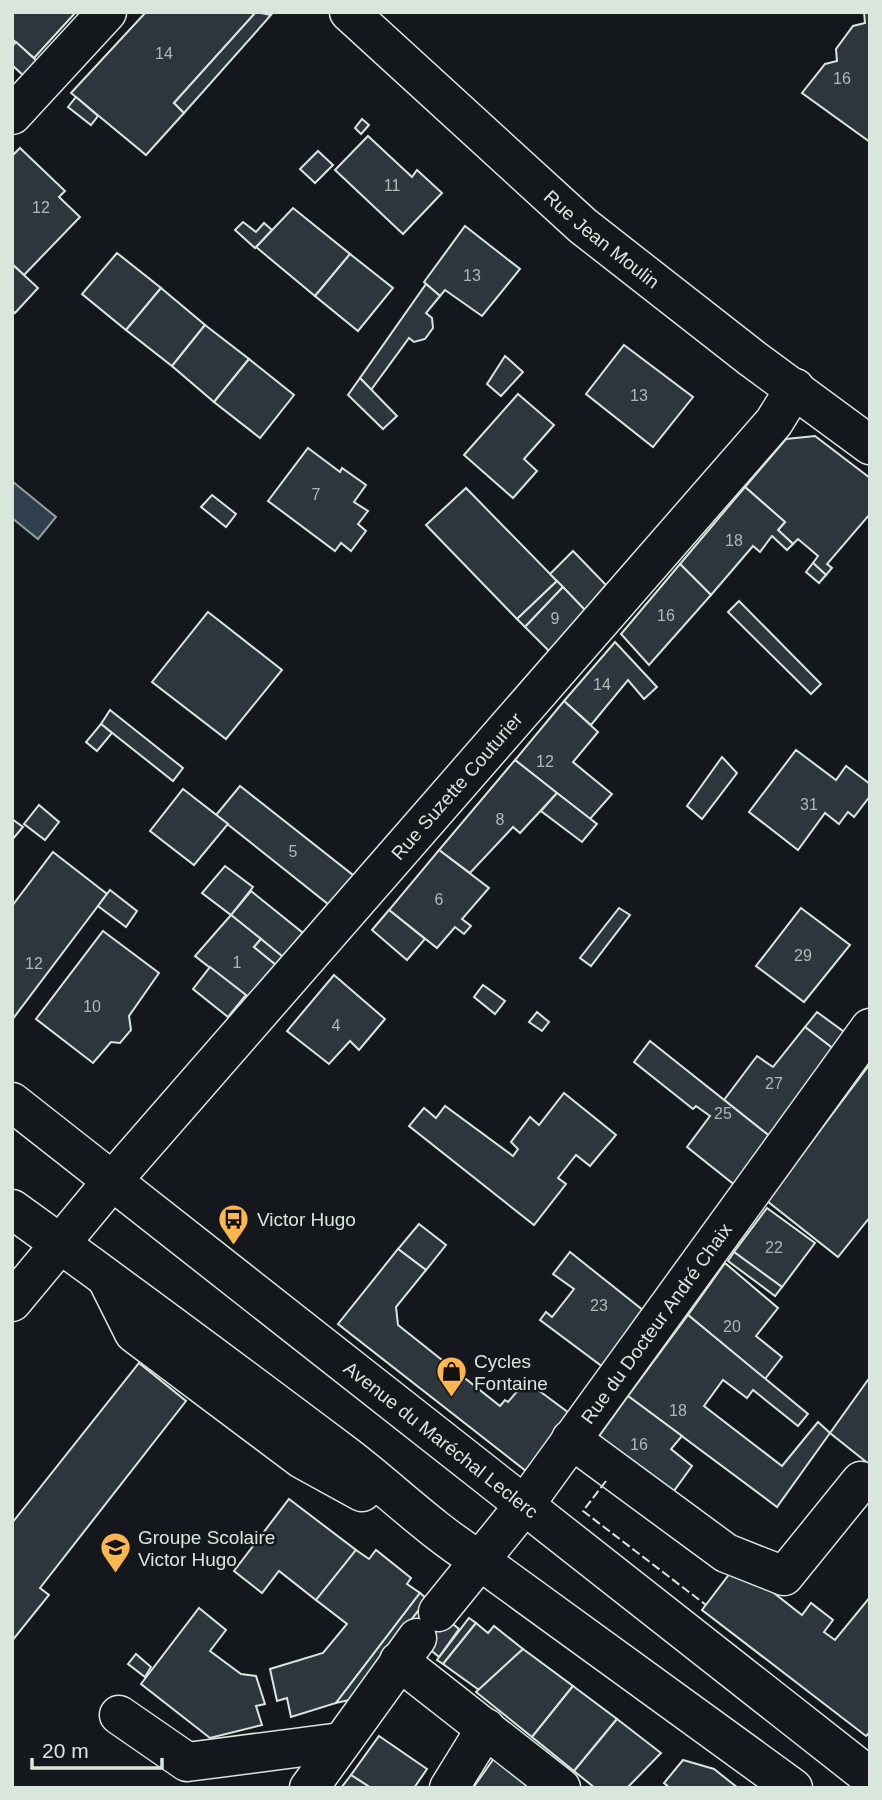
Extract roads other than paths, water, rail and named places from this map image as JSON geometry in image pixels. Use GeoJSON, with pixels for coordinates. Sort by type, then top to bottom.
{"type":"FeatureCollection","features":[{"type":"Feature","properties":{"kind":"street"},"geometry":{"type":"LineString","coordinates":[[12,115],[107,12]]}},
{"type":"Feature","properties":{"kind":"street","name":"Rue Jean Moulin"},"geometry":{"type":"LineString","coordinates":[[349,12],[583,226],[753,359],[870,445]]}},
{"type":"Feature","properties":{"kind":"street","name":"Rue Suzette Couturier"},"geometry":{"type":"LineString","coordinates":[[12,1302],[113,1180],[774,422],[795,388]]}},
{"type":"Feature","properties":{"kind":"street","name":"Rue du Docteur André Chaix"},"geometry":{"type":"LineString","coordinates":[[309,1788],[418,1637],[463,1550],[523,1507],[870,1028]]}},
{"type":"Feature","properties":{"kind":"street","name":"Avenue du Maréchal Leclerc"},"geometry":{"type":"LineString","coordinates":[[12,1102],[523,1507],[870,1777]]}},
{"type":"Feature","properties":{"kind":"street"},"geometry":{"type":"LineString","coordinates":[[12,1209],[105,1274],[387,1486],[463,1550],[793,1788]]}},
{"type":"Feature","properties":{"kind":"street"},"geometry":{"type":"LineString","coordinates":[[571,1439],[726,1553],[784,1576],[861,1481]]}},
{"type":"Feature","properties":{"kind":"street"},"geometry":{"type":"LineString","coordinates":[[418,1637],[486,1728],[561,1788]]}},
{"type":"Feature","properties":{"kind":"street"},"geometry":{"type":"LineString","coordinates":[[119,1715],[187,1762],[341,1742]]}},
{"type":"Feature","properties":{"kind":"street"},"geometry":{"type":"LineString","coordinates":[[449,1788],[486,1728]]}},
{"type":"Feature","properties":{"kind":"water"},"geometry":{"type":"Polygon","coordinates":[[[12,481],[56,517],[38,539],[12,518],[12,481]]]}},
{"type":"Feature","properties":{"kind":"place","name":"Victor Hugo"},"geometry":{"type":"Point","coordinates":[234,1246]}},
{"type":"Feature","properties":{"kind":"place","name":"Cycles Fontaine"},"geometry":{"type":"Point","coordinates":[451,1399]}},
{"type":"Feature","properties":{"kind":"place","name":"Groupe Scolaire Victor Hugo"},"geometry":{"type":"Point","coordinates":[115,1575]}}]}
